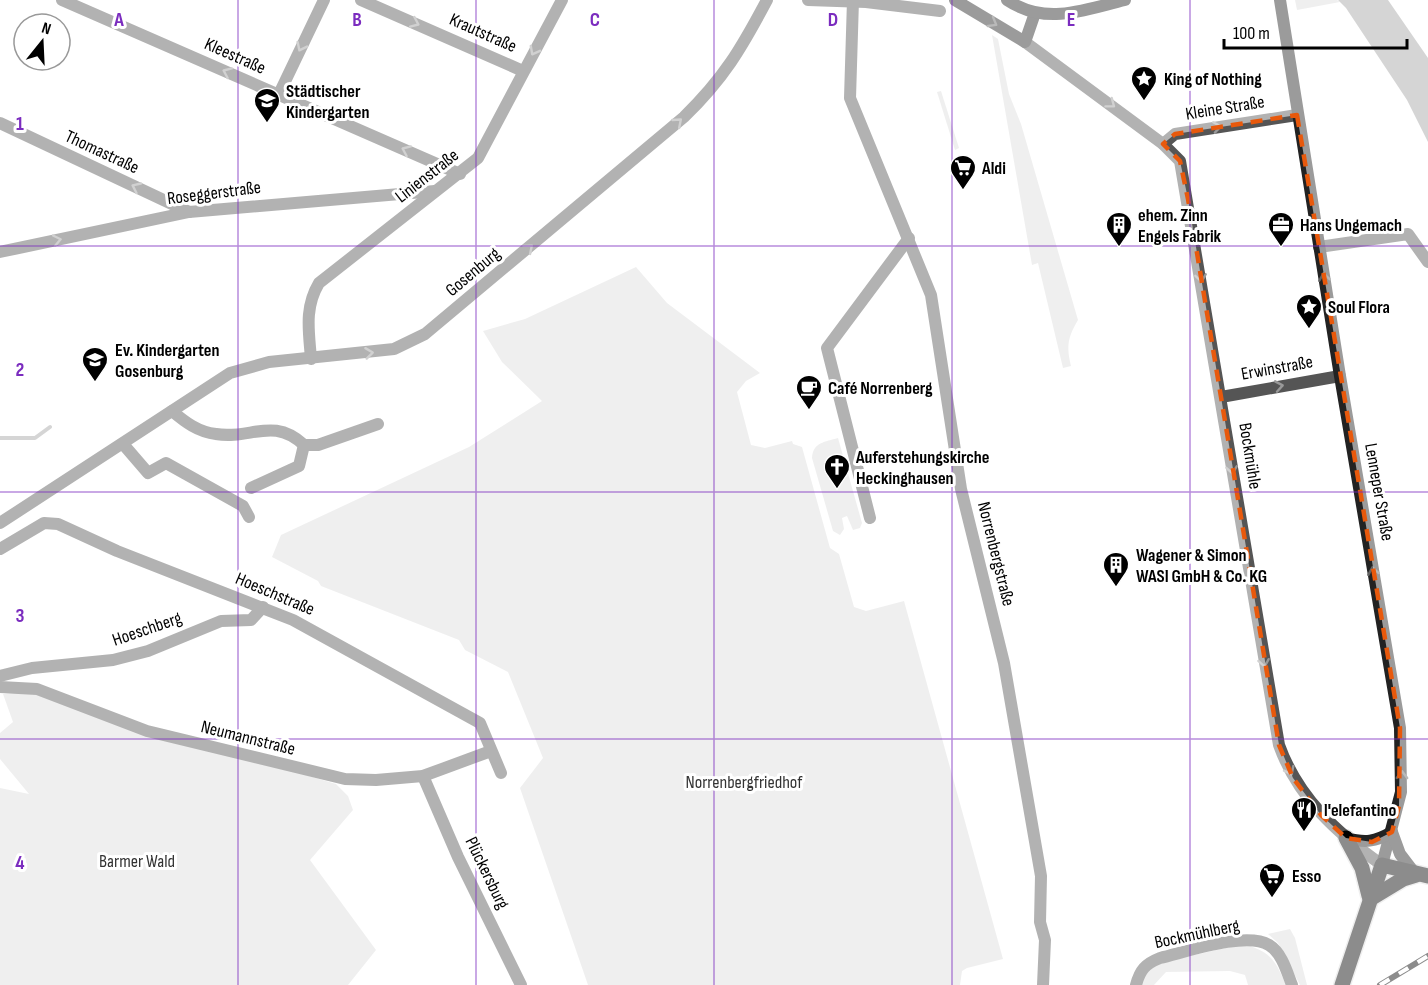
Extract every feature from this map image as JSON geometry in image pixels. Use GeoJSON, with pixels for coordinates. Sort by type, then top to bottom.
{"type":"FeatureCollection","features":[{"type":"Feature","properties":{"kind":"main road"},"geometry":{"type":"LineString","coordinates":[[955,0],[1025,42],[1035,13]]}},
{"type":"Feature","properties":{"kind":"main road"},"geometry":{"type":"LineString","coordinates":[[1007,0],[1035,13],[1057,16],[1125,0]]}},
{"type":"Feature","properties":{"kind":"main road","name":"Lenneper Straße"},"geometry":{"type":"LineString","coordinates":[[1280,0],[1340,376],[1400,728],[1402,782],[1392,832],[1342,985]]}},
{"type":"Feature","properties":{"kind":"main road"},"geometry":{"type":"LineString","coordinates":[[1346,838],[1372,842],[1392,832],[1400,854],[1422,875]]}},
{"type":"Feature","properties":{"kind":"main road"},"geometry":{"type":"LineString","coordinates":[[1346,838],[1362,868],[1370,899],[1403,879],[1422,875]]}},
{"type":"Feature","properties":{"kind":"main road","name":"Bockmühle"},"geometry":{"type":"LineString","coordinates":[[1382,865],[1422,875]]}},
{"type":"Feature","properties":{"kind":"street","name":"Kleestraße"},"geometry":{"type":"LineString","coordinates":[[62,0],[460,174]]}},
{"type":"Feature","properties":{"kind":"street"},"geometry":{"type":"LineString","coordinates":[[279,94],[324,0]]}},
{"type":"Feature","properties":{"kind":"street","name":"Krautstraße"},"geometry":{"type":"LineString","coordinates":[[361,0],[523,71]]}},
{"type":"Feature","properties":{"kind":"street","name":"Linienstraße"},"geometry":{"type":"LineString","coordinates":[[311,359],[309,302],[319,284],[478,158],[561,0]]}},
{"type":"Feature","properties":{"kind":"street","name":"Gosenburg"},"geometry":{"type":"LineString","coordinates":[[0,523],[230,373],[269,362],[394,349],[425,334],[684,117],[713,88],[734,61],[767,0]]}},
{"type":"Feature","properties":{"kind":"street"},"geometry":{"type":"LineString","coordinates":[[808,0],[853,0],[940,11]]}},
{"type":"Feature","properties":{"kind":"street","name":"Norrenbergstraße"},"geometry":{"type":"LineString","coordinates":[[853,0],[850,98],[931,295],[961,489],[1004,663],[1041,876],[1040,922],[1045,940],[1043,985]]}},
{"type":"Feature","properties":{"kind":"street","name":"Bockmühle"},"geometry":{"type":"LineString","coordinates":[[1025,42],[1163,144],[1180,161],[1280,745],[1286,765],[1304,794],[1346,838],[1382,865]]}},
{"type":"Feature","properties":{"kind":"street","name":"Kleine Straße"},"geometry":{"type":"LineString","coordinates":[[1163,144],[1175,134],[1297,115]]}},
{"type":"Feature","properties":{"kind":"street","name":"Thomastraße"},"geometry":{"type":"LineString","coordinates":[[0,123],[189,212]]}},
{"type":"Feature","properties":{"kind":"street","name":"Roseggerstraße"},"geometry":{"type":"LineString","coordinates":[[0,252],[189,212],[435,191]]}},
{"type":"Feature","properties":{"kind":"street"},"geometry":{"type":"LineString","coordinates":[[1319,247],[1408,234],[1428,262]]}},
{"type":"Feature","properties":{"kind":"street"},"geometry":{"type":"LineString","coordinates":[[870,518],[827,348],[909,238]]}},
{"type":"Feature","properties":{"kind":"street","name":"Erwinstraße"},"geometry":{"type":"LineString","coordinates":[[1221,396],[1340,376]]}},
{"type":"Feature","properties":{"kind":"street"},"geometry":{"type":"LineString","coordinates":[[172,411],[186,423],[216,435],[268,428],[298,439],[304,445],[318,445],[378,424]]}},
{"type":"Feature","properties":{"kind":"street"},"geometry":{"type":"LineString","coordinates":[[123,444],[148,473],[166,463],[243,506],[249,517]]}},
{"type":"Feature","properties":{"kind":"street"},"geometry":{"type":"LineString","coordinates":[[251,488],[299,466],[304,445]]}},
{"type":"Feature","properties":{"kind":"street","name":"Hoeschstraße"},"geometry":{"type":"LineString","coordinates":[[0,549],[44,523],[58,524],[117,551],[263,607],[316,630],[480,723],[501,773]]}},
{"type":"Feature","properties":{"kind":"street","name":"Hoeschberg"},"geometry":{"type":"LineString","coordinates":[[0,676],[32,668],[113,660],[148,651],[221,621],[251,620],[263,607]]}},
{"type":"Feature","properties":{"kind":"street","name":"Neumannstraße"},"geometry":{"type":"LineString","coordinates":[[0,687],[37,688],[147,732],[345,779],[376,780],[423,776],[491,751]]}},
{"type":"Feature","properties":{"kind":"street","name":"Plückersburg"},"geometry":{"type":"LineString","coordinates":[[423,776],[458,857],[521,985]]}},
{"type":"Feature","properties":{"kind":"street","name":"Bockmühlberg"},"geometry":{"type":"LineString","coordinates":[[1136,985],[1140,972],[1148,963],[1160,958],[1246,939],[1269,945],[1281,959],[1292,985]]}},
{"type":"Feature","properties":{"kind":"highlighted area"},"geometry":{"type":"Polygon","coordinates":[[[1297,115],[1400,728],[1399,806],[1392,832],[1372,842],[1346,838],[1321,815],[1293,778],[1279,745],[1188,199],[1180,161],[1163,144],[1175,134],[1297,115]]]}},
{"type":"Feature","properties":{"kind":"green space"},"geometry":{"type":"Polygon","coordinates":[[[1295,0],[1337,0],[1340,2],[1297,10],[1295,0]]]}},
{"type":"Feature","properties":{"kind":"green space"},"geometry":{"type":"Polygon","coordinates":[[[992,35],[998,39],[1009,94],[1021,124],[1078,320],[1069,342],[1071,366],[1063,368],[1038,263],[1032,265],[992,35]]]}},
{"type":"Feature","properties":{"kind":"green space"},"geometry":{"type":"Polygon","coordinates":[[[941,91],[959,148],[955,150],[937,92],[941,91]]]}},
{"type":"Feature","properties":{"kind":"green space","name":"Norrenbergfriedhof"},"geometry":{"type":"Polygon","coordinates":[[[636,267],[667,303],[760,373],[746,381],[737,392],[751,445],[765,448],[792,441],[793,444],[802,447],[830,548],[839,554],[854,607],[866,611],[904,601],[1003,959],[962,971],[960,985],[588,985],[520,788],[543,758],[508,672],[465,650],[459,640],[321,586],[318,581],[272,557],[281,535],[469,447],[542,401],[502,362],[483,331],[525,319],[636,267]]]}},
{"type":"Feature","properties":{"kind":"green space"},"geometry":{"type":"Polygon","coordinates":[[[838,438],[862,523],[860,528],[853,530],[847,516],[842,518],[844,529],[840,535],[833,531],[812,458],[817,446],[838,438]]]}},
{"type":"Feature","properties":{"kind":"green space","name":"Barmer Wald"},"geometry":{"type":"Polygon","coordinates":[[[3,694],[34,694],[336,784],[348,796],[353,810],[310,860],[376,950],[348,985],[0,985],[0,788],[29,794],[0,759],[0,733],[13,722],[3,694]]]}},
{"type":"Feature","properties":{"kind":"green space"},"geometry":{"type":"Polygon","coordinates":[[[1290,929],[1295,938],[1307,985],[1300,985],[1278,943],[1268,934],[1290,929]]]}},
{"type":"Feature","properties":{"kind":"green space"},"geometry":{"type":"Polygon","coordinates":[[[1244,944],[1260,950],[1271,958],[1286,985],[1248,985],[1245,975],[1230,971],[1166,972],[1154,985],[1141,985],[1147,972],[1162,962],[1244,944]]]}},
{"type":"Feature","properties":{"kind":"shaded area"},"geometry":{"type":"Polygon","coordinates":[[[1338,0],[1388,0],[1428,58],[1428,142],[1407,100],[1346,8],[1338,0]]]}},
{"type":"Feature","properties":{"kind":"waterway"},"geometry":{"type":"LineString","coordinates":[[0,438],[35,438],[50,427]]}},
{"type":"Feature","properties":{"kind":"railway"},"geometry":{"type":"LineString","coordinates":[[1380,985],[1428,956]]}},
{"type":"Feature","properties":{"kind":"place","name":"King of Nothing"},"geometry":{"type":"Point","coordinates":[1144,102]}},
{"type":"Feature","properties":{"kind":"place","name":"Städtischer Kindergarten"},"geometry":{"type":"Point","coordinates":[267,124]}},
{"type":"Feature","properties":{"kind":"place","name":"Aldi"},"geometry":{"type":"Point","coordinates":[963,191]}},
{"type":"Feature","properties":{"kind":"place","name":"ehem. Zinn Engels Fabrik"},"geometry":{"type":"Point","coordinates":[1119,248]}},
{"type":"Feature","properties":{"kind":"place","name":"Hans Ungemach"},"geometry":{"type":"Point","coordinates":[1281,248]}},
{"type":"Feature","properties":{"kind":"place","name":"Soul Flora"},"geometry":{"type":"Point","coordinates":[1309,330]}},
{"type":"Feature","properties":{"kind":"place","name":"Ev. Kindergarten Gosenburg"},"geometry":{"type":"Point","coordinates":[95,383]}},
{"type":"Feature","properties":{"kind":"place","name":"Café Norrenberg"},"geometry":{"type":"Point","coordinates":[809,411]}},
{"type":"Feature","properties":{"kind":"place","name":"Auferstehungskirche Heckinghausen"},"geometry":{"type":"Point","coordinates":[837,490]}},
{"type":"Feature","properties":{"kind":"place","name":"Wagener & Simon WASI GmbH & Co. KG"},"geometry":{"type":"Point","coordinates":[1116,588]}},
{"type":"Feature","properties":{"kind":"place","name":"l'elefantino"},"geometry":{"type":"Point","coordinates":[1304,833]}},
{"type":"Feature","properties":{"kind":"place","name":"Esso"},"geometry":{"type":"Point","coordinates":[1272,899]}}]}
